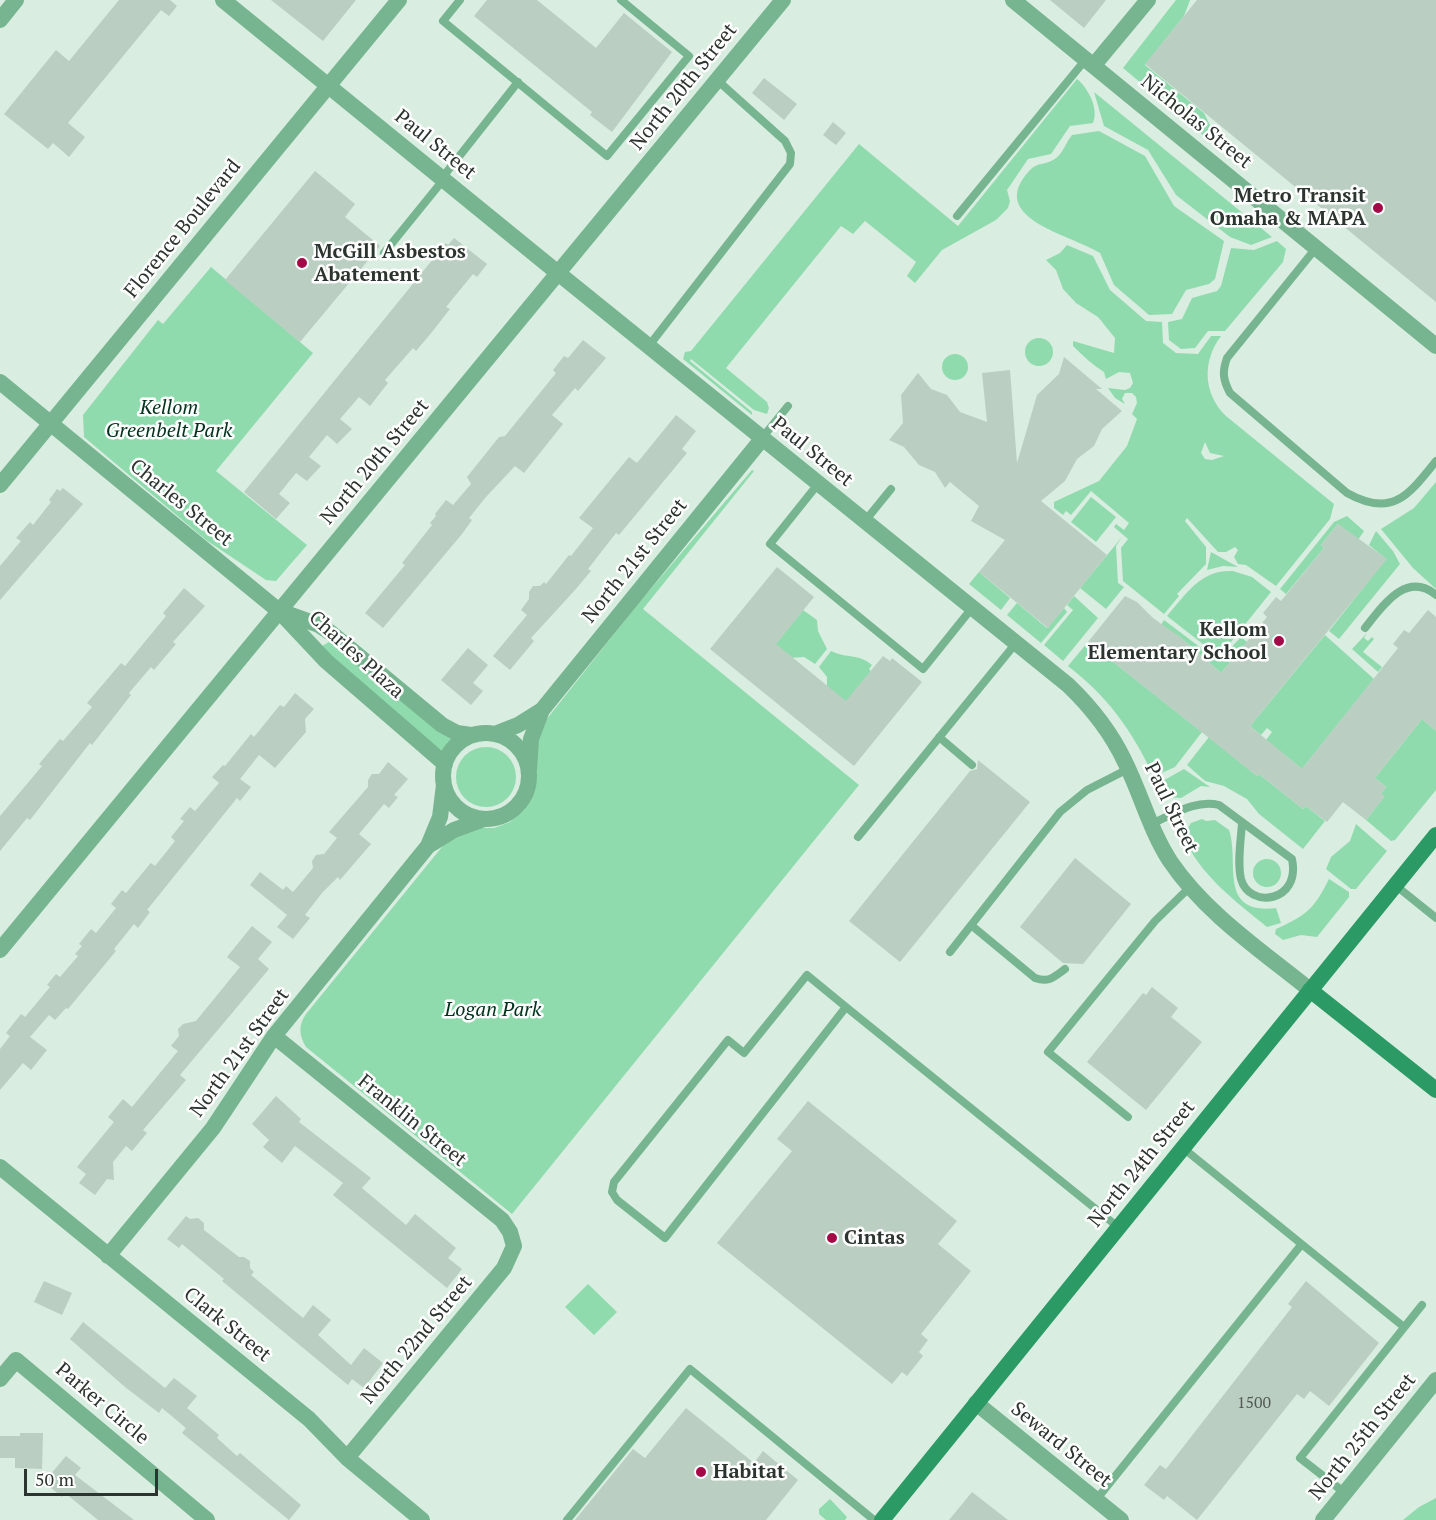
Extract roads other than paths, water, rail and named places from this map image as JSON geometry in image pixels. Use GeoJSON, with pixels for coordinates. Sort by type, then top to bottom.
{"type":"FeatureCollection","features":[{"type":"Feature","properties":{"kind":"main road","name":"North 24th Street"},"geometry":{"type":"LineString","coordinates":[[882,1520],[1436,835]]}},
{"type":"Feature","properties":{"kind":"main road"},"geometry":{"type":"LineString","coordinates":[[1311,990],[1436,1090]]}},
{"type":"Feature","properties":{"kind":"street"},"geometry":{"type":"LineString","coordinates":[[0,20],[16,0]]}},
{"type":"Feature","properties":{"kind":"street","name":"Paul Street"},"geometry":{"type":"LineString","coordinates":[[223,0],[648,347],[1068,685],[1095,712],[1128,769],[1151,824],[1169,859],[1190,887],[1223,918],[1311,990]]}},
{"type":"Feature","properties":{"kind":"street","name":"Florence Boulevard"},"geometry":{"type":"LineString","coordinates":[[0,485],[399,0]]}},
{"type":"Feature","properties":{"kind":"street","name":"North 20th Street"},"geometry":{"type":"LineString","coordinates":[[0,950],[783,0]]}},
{"type":"Feature","properties":{"kind":"street","name":"Nicholas Street"},"geometry":{"type":"LineString","coordinates":[[1013,0],[1436,346]]}},
{"type":"Feature","properties":{"kind":"street"},"geometry":{"type":"LineString","coordinates":[[1090,62],[1148,0]]}},
{"type":"Feature","properties":{"kind":"street","name":"Charles Street"},"geometry":{"type":"LineString","coordinates":[[0,382],[279,611]]}},
{"type":"Feature","properties":{"kind":"street","name":"North 21st Street"},"geometry":{"type":"LineString","coordinates":[[542,710],[762,439]]}},
{"type":"Feature","properties":{"kind":"street","name":"Charles Plaza"},"geometry":{"type":"LineString","coordinates":[[279,611],[319,625],[442,725],[457,733],[471,735]]}},
{"type":"Feature","properties":{"kind":"street","name":"Charles Plaza"},"geometry":{"type":"LineString","coordinates":[[279,611],[326,661],[445,764]]}},
{"type":"Feature","properties":{"kind":"street"},"geometry":{"type":"LineString","coordinates":[[495,735],[518,725],[542,710]]}},
{"type":"Feature","properties":{"kind":"street"},"geometry":{"type":"LineString","coordinates":[[428,846],[454,830],[502,816],[518,805],[528,785],[531,739],[542,710]]}},
{"type":"Feature","properties":{"kind":"street"},"geometry":{"type":"LineString","coordinates":[[428,846],[440,817],[445,764],[450,752],[460,742],[471,735],[495,735],[506,738],[518,747],[529,770]]}},
{"type":"Feature","properties":{"kind":"street"},"geometry":{"type":"LineString","coordinates":[[444,785],[448,796],[459,809],[467,814],[487,819]]}},
{"type":"Feature","properties":{"kind":"street","name":"North 21st Street"},"geometry":{"type":"LineString","coordinates":[[108,1256],[216,1124],[274,1036],[428,846]]}},
{"type":"Feature","properties":{"kind":"street","name":"Franklin Street"},"geometry":{"type":"LineString","coordinates":[[274,1036],[502,1220],[510,1232],[514,1246]]}},
{"type":"Feature","properties":{"kind":"street","name":"Clark Street"},"geometry":{"type":"LineString","coordinates":[[3,1175],[108,1256],[309,1419],[346,1458],[422,1520]]}},
{"type":"Feature","properties":{"kind":"street","name":"North 22nd Street"},"geometry":{"type":"LineString","coordinates":[[346,1458],[504,1268],[514,1246]]}},
{"type":"Feature","properties":{"kind":"street","name":"Parker Circle"},"geometry":{"type":"LineString","coordinates":[[0,1379],[16,1360],[207,1520]]}},
{"type":"Feature","properties":{"kind":"street","name":"North 25th Street"},"geometry":{"type":"LineString","coordinates":[[1323,1520],[1436,1380]]}},
{"type":"Feature","properties":{"kind":"street","name":"Seward Street"},"geometry":{"type":"LineString","coordinates":[[976,1404],[1121,1520]]}},
{"type":"Feature","properties":{"kind":"lane"},"geometry":{"type":"LineString","coordinates":[[460,0],[442,21],[608,156],[689,56],[621,0]]}},
{"type":"Feature","properties":{"kind":"lane"},"geometry":{"type":"LineString","coordinates":[[957,216],[1090,62]]}},
{"type":"Feature","properties":{"kind":"lane"},"geometry":{"type":"LineString","coordinates":[[648,347],[790,164],[790,153],[785,141],[717,80]]}},
{"type":"Feature","properties":{"kind":"lane"},"geometry":{"type":"LineString","coordinates":[[384,253],[518,82]]}},
{"type":"Feature","properties":{"kind":"lane"},"geometry":{"type":"LineString","coordinates":[[1316,248],[1227,358],[1222,369],[1224,382],[1230,393],[1347,493],[1367,504],[1387,504],[1403,498],[1436,461]]}},
{"type":"Feature","properties":{"kind":"lane"},"geometry":{"type":"LineString","coordinates":[[762,439],[788,406]]}},
{"type":"Feature","properties":{"kind":"lane"},"geometry":{"type":"LineString","coordinates":[[818,484],[770,544],[923,669],[972,608]]}},
{"type":"Feature","properties":{"kind":"lane"},"geometry":{"type":"LineString","coordinates":[[865,521],[891,489]]}},
{"type":"Feature","properties":{"kind":"lane"},"geometry":{"type":"LineString","coordinates":[[1365,628],[1390,597],[1402,589],[1416,586],[1436,595]]}},
{"type":"Feature","properties":{"kind":"lane"},"geometry":{"type":"LineString","coordinates":[[858,837],[1016,643]]}},
{"type":"Feature","properties":{"kind":"lane"},"geometry":{"type":"LineString","coordinates":[[939,737],[972,765]]}},
{"type":"Feature","properties":{"kind":"lane"},"geometry":{"type":"LineString","coordinates":[[950,952],[1072,801],[1128,769]]}},
{"type":"Feature","properties":{"kind":"lane"},"geometry":{"type":"LineString","coordinates":[[1151,824],[1208,802],[1230,812],[1292,858],[1295,872],[1292,882],[1281,894],[1262,897],[1247,890],[1242,881],[1242,823]]}},
{"type":"Feature","properties":{"kind":"lane"},"geometry":{"type":"LineString","coordinates":[[1395,885],[1436,918]]}},
{"type":"Feature","properties":{"kind":"lane"},"geometry":{"type":"LineString","coordinates":[[1128,1117],[1048,1052],[1163,912],[1190,887]]}},
{"type":"Feature","properties":{"kind":"lane"},"geometry":{"type":"LineString","coordinates":[[971,925],[1035,978],[1043,981],[1052,980],[1065,969]]}},
{"type":"Feature","properties":{"kind":"lane"},"geometry":{"type":"LineString","coordinates":[[846,1007],[665,1238],[617,1200],[612,1192],[614,1182],[728,1040],[744,1053],[807,975],[1118,1227]]}},
{"type":"Feature","properties":{"kind":"lane"},"geometry":{"type":"LineString","coordinates":[[1183,1148],[1404,1327]]}},
{"type":"Feature","properties":{"kind":"lane"},"geometry":{"type":"LineString","coordinates":[[1096,1500],[1301,1245]]}},
{"type":"Feature","properties":{"kind":"lane"},"geometry":{"type":"LineString","coordinates":[[1345,1493],[1300,1458],[1422,1305]]}},
{"type":"Feature","properties":{"kind":"lane"},"geometry":{"type":"LineString","coordinates":[[567,1520],[690,1369],[873,1520]]}},
{"type":"Feature","properties":{"kind":"place","name":"Metro Transit Omaha & MAPA"},"geometry":{"type":"Point","coordinates":[1378,208]}},
{"type":"Feature","properties":{"kind":"place","name":"McGill Asbestos Abatement"},"geometry":{"type":"Point","coordinates":[302,263]}},
{"type":"Feature","properties":{"kind":"place","name":"Kellom Elementary School"},"geometry":{"type":"Point","coordinates":[1279,641]}},
{"type":"Feature","properties":{"kind":"place","name":"Cintas"},"geometry":{"type":"Point","coordinates":[832,1238]}},
{"type":"Feature","properties":{"kind":"place","name":"Habitat"},"geometry":{"type":"Point","coordinates":[701,1472]}},
{"type":"Feature","properties":{"kind":"park label","name":"Kellom Greenbelt Park"},"geometry":{"type":"Point","coordinates":[169,420]}},
{"type":"Feature","properties":{"kind":"park label","name":"Logan Park"},"geometry":{"type":"Point","coordinates":[493,1010]}}]}
